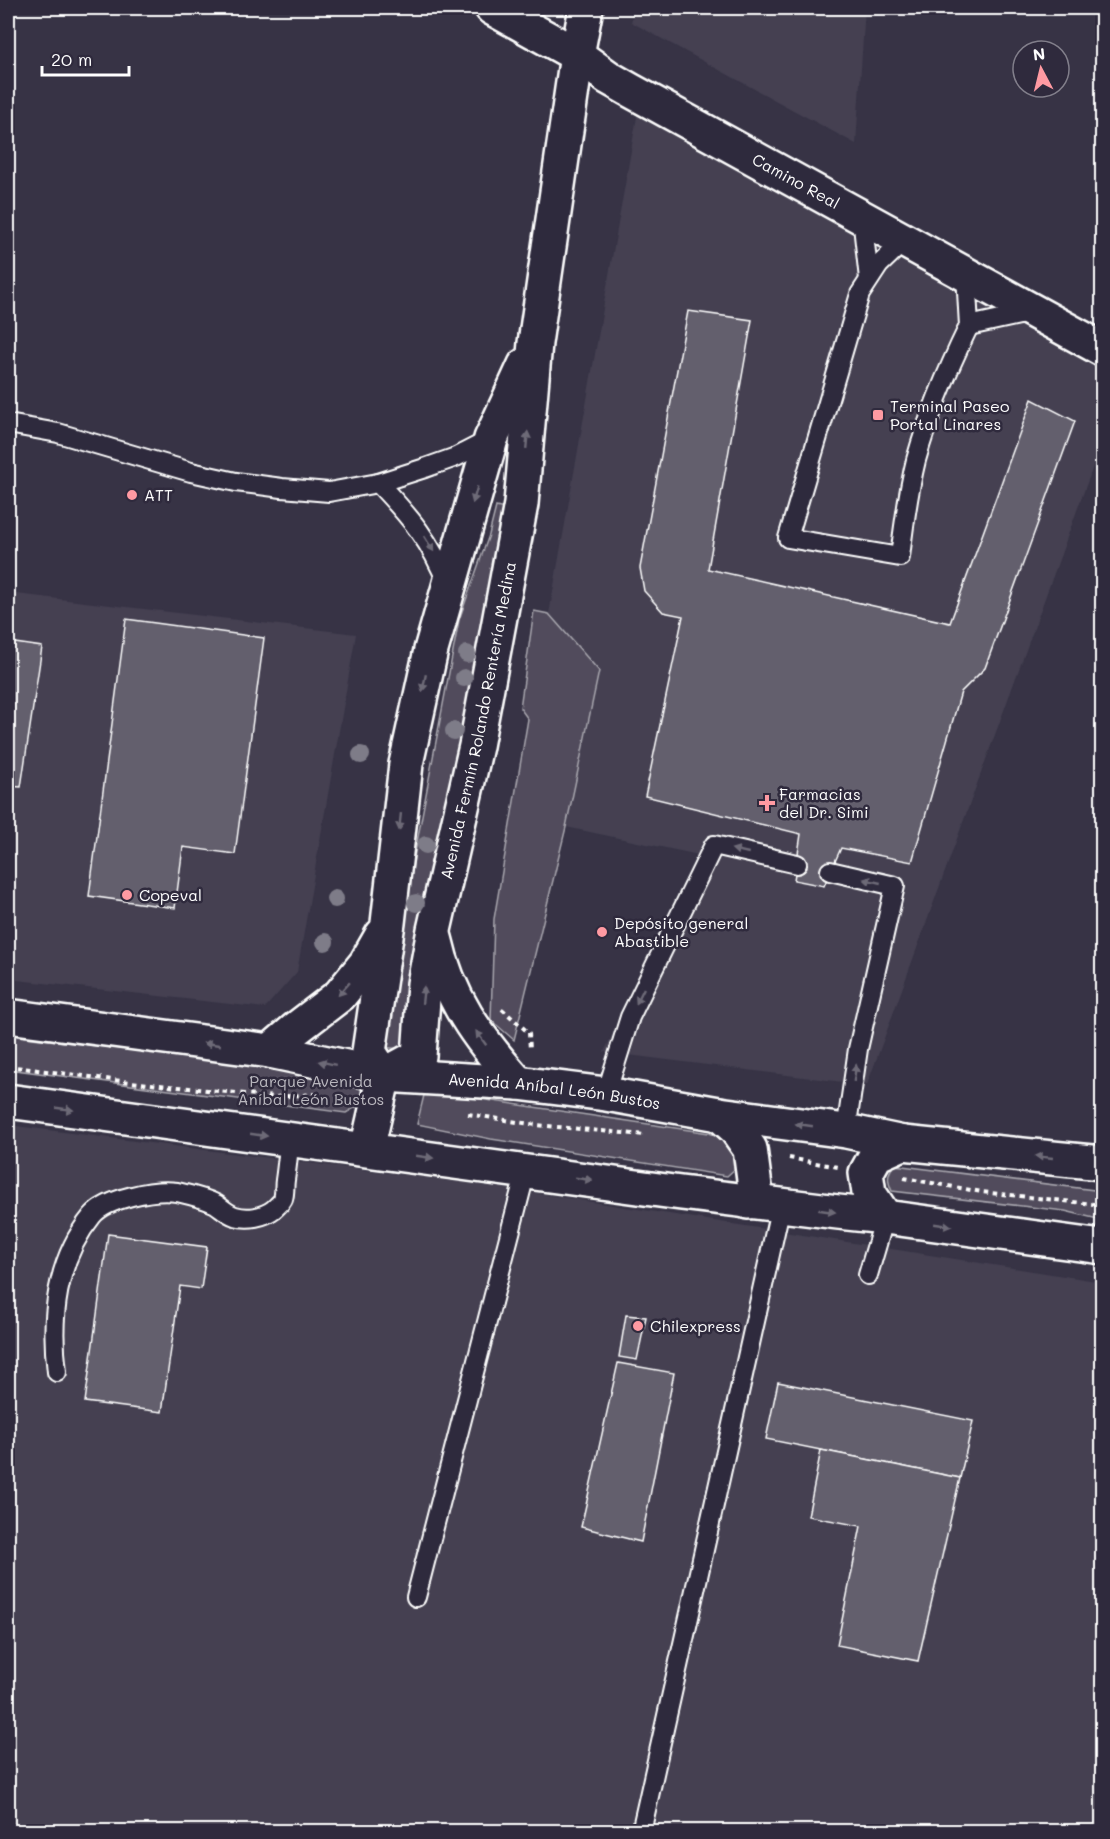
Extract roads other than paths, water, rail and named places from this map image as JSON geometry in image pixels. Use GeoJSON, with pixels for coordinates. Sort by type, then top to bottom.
{"type":"FeatureCollection","features":[{"type":"Feature","properties":{"kind":"main road","name":"Camino Real"},"geometry":{"type":"LineString","coordinates":[[492,8],[577,55],[616,82],[1102,349]]}},
{"type":"Feature","properties":{"kind":"main road","name":"Avenida Fermín Rolando Rentería Medina"},"geometry":{"type":"LineString","coordinates":[[535,343],[491,439],[431,650],[406,764],[388,923],[369,1052],[384,1075],[419,1056],[424,984],[476,746],[521,504],[535,343],[577,55],[586,8]]}},
{"type":"Feature","properties":{"kind":"main road"},"geometry":{"type":"LineString","coordinates":[[270,1051],[340,995],[366,963],[388,923]]}},
{"type":"Feature","properties":{"kind":"main road"},"geometry":{"type":"LineString","coordinates":[[434,930],[447,978],[470,1024],[518,1083]]}},
{"type":"Feature","properties":{"kind":"main road","name":"Avenida Aníbal León Bustos"},"geometry":{"type":"LineString","coordinates":[[8,1016],[270,1051],[384,1075],[518,1083],[606,1094],[719,1114],[846,1131],[903,1143],[1102,1163]]}},
{"type":"Feature","properties":{"kind":"main road"},"geometry":{"type":"LineString","coordinates":[[367,1149],[384,1075]]}},
{"type":"Feature","properties":{"kind":"main road"},"geometry":{"type":"LineString","coordinates":[[8,1101],[748,1202],[885,1217],[1102,1247]]}},
{"type":"Feature","properties":{"kind":"main road"},"geometry":{"type":"LineString","coordinates":[[719,1114],[736,1130],[750,1149],[755,1187],[748,1202]]}},
{"type":"Feature","properties":{"kind":"main road"},"geometry":{"type":"LineString","coordinates":[[885,1217],[869,1192],[866,1173],[876,1155],[903,1143]]}},
{"type":"Feature","properties":{"kind":"lane"},"geometry":{"type":"LineString","coordinates":[[862,217],[869,279]]}},
{"type":"Feature","properties":{"kind":"lane"},"geometry":{"type":"LineString","coordinates":[[905,240],[879,265],[860,294],[788,537],[900,557],[906,508],[919,451],[949,367],[969,326],[966,274]]}},
{"type":"Feature","properties":{"kind":"lane"},"geometry":{"type":"LineString","coordinates":[[969,326],[1034,312]]}},
{"type":"Feature","properties":{"kind":"lane"},"geometry":{"type":"LineString","coordinates":[[8,424],[58,433],[191,472],[236,482],[328,492],[378,483],[456,457],[491,439]]}},
{"type":"Feature","properties":{"kind":"lane"},"geometry":{"type":"LineString","coordinates":[[378,483],[413,520],[425,537],[442,568],[449,588]]}},
{"type":"Feature","properties":{"kind":"lane"},"geometry":{"type":"LineString","coordinates":[[606,1094],[630,1017],[714,845],[797,864]]}},
{"type":"Feature","properties":{"kind":"lane"},"geometry":{"type":"LineString","coordinates":[[831,871],[895,886],[858,1049],[846,1131]]}},
{"type":"Feature","properties":{"kind":"lane"},"geometry":{"type":"LineString","coordinates":[[57,1372],[53,1344],[54,1315],[59,1287],[67,1260],[93,1214],[111,1203],[132,1195],[175,1192],[196,1196],[234,1216],[248,1218],[261,1216],[273,1210],[283,1200],[290,1140]]}},
{"type":"Feature","properties":{"kind":"lane"},"geometry":{"type":"LineString","coordinates":[[416,1597],[526,1171]]}},
{"type":"Feature","properties":{"kind":"lane"},"geometry":{"type":"LineString","coordinates":[[641,1832],[781,1205]]}},
{"type":"Feature","properties":{"kind":"lane"},"geometry":{"type":"LineString","coordinates":[[868,1275],[885,1217]]}},
{"type":"Feature","properties":{"kind":"place","name":"Terminal Paseo Portal Linares"},"geometry":{"type":"Point","coordinates":[878,415]}},
{"type":"Feature","properties":{"kind":"place","name":"ATT"},"geometry":{"type":"Point","coordinates":[132,495]}},
{"type":"Feature","properties":{"kind":"place","name":"Farmacias del Dr. Simi"},"geometry":{"type":"Point","coordinates":[767,803]}},
{"type":"Feature","properties":{"kind":"place","name":"Copeval"},"geometry":{"type":"Point","coordinates":[127,895]}},
{"type":"Feature","properties":{"kind":"place","name":"Depósito general Abastible"},"geometry":{"type":"Point","coordinates":[602,932]}},
{"type":"Feature","properties":{"kind":"place","name":"Chilexpress"},"geometry":{"type":"Point","coordinates":[638,1326]}},
{"type":"Feature","properties":{"kind":"park label","name":"Parque Avenida Aníbal León Bustos"},"geometry":{"type":"Point","coordinates":[311,1090]}}]}
